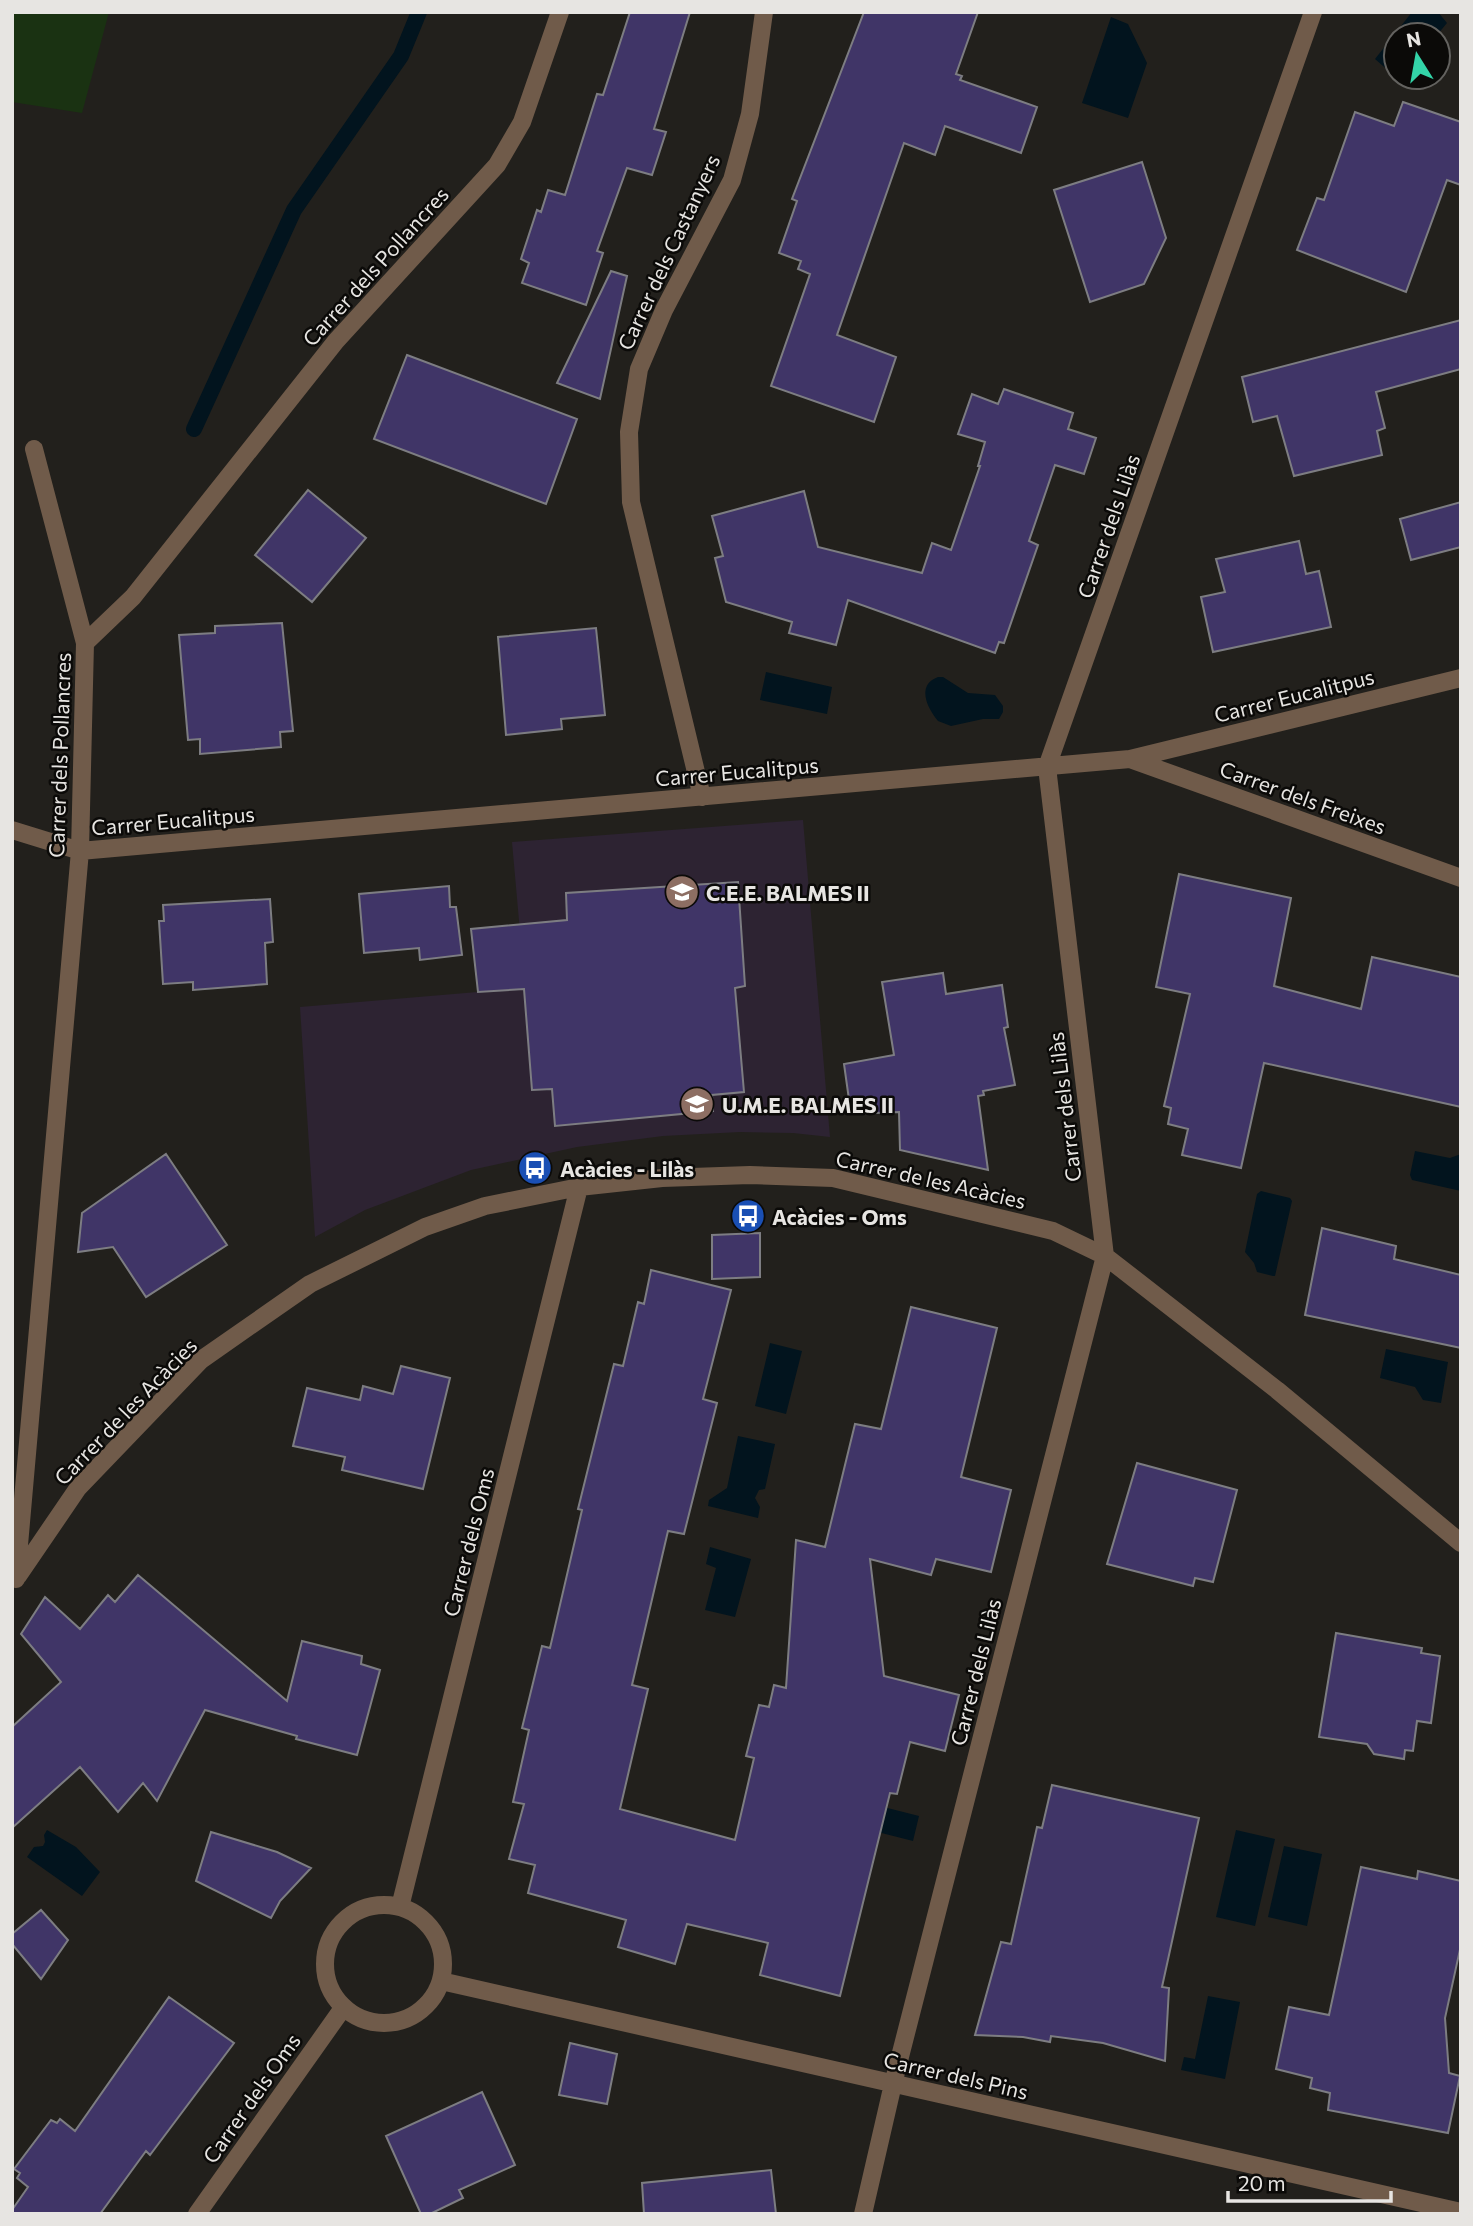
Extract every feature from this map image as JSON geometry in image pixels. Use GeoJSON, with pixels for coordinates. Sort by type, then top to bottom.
{"type":"FeatureCollection","features":[{"type":"Feature","properties":{"kind":"street","name":"Carrer dels Pollancres"},"geometry":{"type":"LineString","coordinates":[[14,1581],[80,851],[85,643],[133,597],[336,341],[497,165],[523,122],[560,12]]}},
{"type":"Feature","properties":{"kind":"street","name":"Carrer dels Castanyers"},"geometry":{"type":"LineString","coordinates":[[702,797],[631,502],[629,432],[639,369],[664,310],[732,180],[750,114],[764,12]]}},
{"type":"Feature","properties":{"kind":"street","name":"Carrer dels Lilàs"},"geometry":{"type":"LineString","coordinates":[[863,2214],[893,2084],[1105,1256],[1047,767],[1313,12]]}},
{"type":"Feature","properties":{"kind":"street"},"geometry":{"type":"LineString","coordinates":[[34,449],[85,643]]}},
{"type":"Feature","properties":{"kind":"street","name":"Carrer Eucalitpus"},"geometry":{"type":"LineString","coordinates":[[12,830],[80,851],[1130,759],[1461,678]]}},
{"type":"Feature","properties":{"kind":"street","name":"Carrer dels Freixes"},"geometry":{"type":"LineString","coordinates":[[1130,759],[1461,878]]}},
{"type":"Feature","properties":{"kind":"street","name":"Carrer de les Acàcies"},"geometry":{"type":"LineString","coordinates":[[14,1581],[78,1488],[201,1360],[310,1284],[425,1227],[485,1206],[579,1187],[662,1178],[750,1175],[834,1178],[1053,1231],[1105,1256],[1277,1390],[1461,1543]]}},
{"type":"Feature","properties":{"kind":"street","name":"Carrer dels Oms"},"geometry":{"type":"LineString","coordinates":[[400,1907],[579,1187]]}},
{"type":"Feature","properties":{"kind":"street"},"geometry":{"type":"LineString","coordinates":[[379,1905],[400,1907],[416,1914],[431,1927],[440,1944],[444,1962],[441,1981],[432,2000],[418,2014],[399,2022],[379,2024],[360,2019],[343,2008],[331,1992],[324,1973],[325,1952],[332,1934],[344,1920],[360,1909],[379,1905]]}},
{"type":"Feature","properties":{"kind":"street","name":"Carrer dels Pins"},"geometry":{"type":"LineString","coordinates":[[441,1981],[1461,2212]]}},
{"type":"Feature","properties":{"kind":"street","name":"Carrer dels Oms"},"geometry":{"type":"LineString","coordinates":[[197,2214],[343,2008]]}},
{"type":"Feature","properties":{"kind":"shaded area"},"geometry":{"type":"Polygon","coordinates":[[[803,820],[830,1137],[740,1132],[663,1136],[577,1147],[471,1170],[365,1210],[315,1237],[300,1007],[525,988],[512,842],[803,820]]]}},
{"type":"Feature","properties":{"kind":"green space"},"geometry":{"type":"Polygon","coordinates":[[[12,12],[109,12],[82,113],[12,102],[12,12]]]}},
{"type":"Feature","properties":{"kind":"water"},"geometry":{"type":"Polygon","coordinates":[[[1412,12],[1438,12],[1445,21],[1405,21],[1412,12]]]}},
{"type":"Feature","properties":{"kind":"water"},"geometry":{"type":"Polygon","coordinates":[[[1111,17],[1128,24],[1147,63],[1128,118],[1082,103],[1111,17]]]}},
{"type":"Feature","properties":{"kind":"water"},"geometry":{"type":"Polygon","coordinates":[[[1382,50],[1382,65],[1375,59],[1382,50]]]}},
{"type":"Feature","properties":{"kind":"water"},"geometry":{"type":"Polygon","coordinates":[[[766,672],[832,687],[827,714],[760,700],[766,672]]]}},
{"type":"Feature","properties":{"kind":"water"},"geometry":{"type":"Polygon","coordinates":[[[938,677],[943,677],[968,693],[995,695],[1003,706],[999,719],[983,719],[951,726],[938,721],[930,710],[925,691],[927,685],[938,677]]]}},
{"type":"Feature","properties":{"kind":"water"},"geometry":{"type":"Polygon","coordinates":[[[1415,1151],[1450,1158],[1461,1154],[1461,1191],[1412,1180],[1410,1175],[1415,1151]]]}},
{"type":"Feature","properties":{"kind":"water"},"geometry":{"type":"Polygon","coordinates":[[[1261,1191],[1290,1198],[1292,1201],[1275,1276],[1257,1272],[1245,1252],[1257,1194],[1261,1191]]]}},
{"type":"Feature","properties":{"kind":"water"},"geometry":{"type":"Polygon","coordinates":[[[770,1343],[802,1351],[786,1414],[755,1406],[770,1343]]]}},
{"type":"Feature","properties":{"kind":"water"},"geometry":{"type":"Polygon","coordinates":[[[1386,1349],[1448,1362],[1441,1403],[1423,1400],[1415,1387],[1380,1378],[1386,1349]]]}},
{"type":"Feature","properties":{"kind":"water"},"geometry":{"type":"Polygon","coordinates":[[[738,1436],[775,1444],[765,1489],[759,1490],[755,1498],[760,1507],[758,1518],[708,1506],[709,1500],[727,1488],[738,1436]]]}},
{"type":"Feature","properties":{"kind":"water"},"geometry":{"type":"Polygon","coordinates":[[[710,1547],[751,1559],[735,1617],[705,1610],[716,1568],[706,1564],[710,1547]]]}},
{"type":"Feature","properties":{"kind":"water"},"geometry":{"type":"Polygon","coordinates":[[[856,1800],[919,1816],[913,1841],[850,1825],[856,1800]]]}},
{"type":"Feature","properties":{"kind":"water"},"geometry":{"type":"Polygon","coordinates":[[[47,1830],[76,1847],[100,1872],[82,1896],[27,1857],[34,1847],[43,1846],[47,1830]]]}},
{"type":"Feature","properties":{"kind":"water"},"geometry":{"type":"Polygon","coordinates":[[[1236,1830],[1275,1839],[1255,1926],[1216,1917],[1236,1830]]]}},
{"type":"Feature","properties":{"kind":"water"},"geometry":{"type":"Polygon","coordinates":[[[1284,1846],[1322,1854],[1307,1926],[1268,1917],[1284,1846]]]}},
{"type":"Feature","properties":{"kind":"water"},"geometry":{"type":"Polygon","coordinates":[[[1208,1996],[1240,2002],[1225,2079],[1181,2070],[1184,2057],[1195,2059],[1208,1996]]]}},
{"type":"Feature","properties":{"kind":"building"},"geometry":{"type":"Polygon","coordinates":[[[630,12],[690,12],[654,129],[666,132],[652,175],[627,168],[597,251],[603,253],[586,305],[522,283],[529,263],[521,259],[537,210],[541,212],[548,190],[565,195],[597,94],[603,95],[630,12]]]}},
{"type":"Feature","properties":{"kind":"building"},"geometry":{"type":"Polygon","coordinates":[[[864,12],[978,12],[956,74],[962,76],[960,80],[1037,107],[1021,153],[945,126],[935,155],[904,143],[837,335],[896,357],[874,422],[771,386],[810,274],[798,269],[801,261],[779,253],[797,201],[792,199],[864,12]]]}},
{"type":"Feature","properties":{"kind":"building"},"geometry":{"type":"Polygon","coordinates":[[[1403,102],[1461,122],[1461,185],[1447,180],[1406,292],[1297,250],[1317,198],[1324,200],[1355,112],[1394,126],[1403,102]]]}},
{"type":"Feature","properties":{"kind":"building"},"geometry":{"type":"Polygon","coordinates":[[[1142,162],[1166,238],[1144,284],[1090,302],[1054,190],[1142,162]]]}},
{"type":"Feature","properties":{"kind":"building"},"geometry":{"type":"Polygon","coordinates":[[[611,271],[627,276],[600,399],[557,383],[611,271]]]}},
{"type":"Feature","properties":{"kind":"building"},"geometry":{"type":"Polygon","coordinates":[[[1461,320],[1461,369],[1376,392],[1385,428],[1377,431],[1382,455],[1294,476],[1277,416],[1253,422],[1242,377],[1461,320]]]}},
{"type":"Feature","properties":{"kind":"building"},"geometry":{"type":"Polygon","coordinates":[[[407,355],[577,419],[546,504],[374,439],[407,355]]]}},
{"type":"Feature","properties":{"kind":"building"},"geometry":{"type":"Polygon","coordinates":[[[1004,389],[1073,413],[1068,429],[1096,438],[1084,474],[1055,465],[1029,541],[1038,545],[1004,643],[999,642],[995,653],[848,600],[836,645],[789,633],[792,622],[726,602],[715,558],[723,556],[712,516],[804,491],[818,547],[922,573],[932,543],[951,550],[980,466],[985,442],[958,434],[972,394],[998,404],[1004,389]]]}},
{"type":"Feature","properties":{"kind":"building"},"geometry":{"type":"Polygon","coordinates":[[[308,490],[366,538],[312,602],[255,555],[308,490]]]}},
{"type":"Feature","properties":{"kind":"building"},"geometry":{"type":"Polygon","coordinates":[[[1461,502],[1461,547],[1411,560],[1400,519],[1461,502]]]}},
{"type":"Feature","properties":{"kind":"building"},"geometry":{"type":"Polygon","coordinates":[[[1299,541],[1306,574],[1319,571],[1331,627],[1213,652],[1201,597],[1225,592],[1216,559],[1299,541]]]}},
{"type":"Feature","properties":{"kind":"building"},"geometry":{"type":"Polygon","coordinates":[[[282,623],[293,731],[280,732],[281,747],[200,754],[200,739],[188,740],[179,635],[215,633],[215,626],[282,623]]]}},
{"type":"Feature","properties":{"kind":"building"},"geometry":{"type":"Polygon","coordinates":[[[596,628],[605,715],[561,719],[562,729],[506,735],[498,637],[596,628]]]}},
{"type":"Feature","properties":{"kind":"building"},"geometry":{"type":"Polygon","coordinates":[[[1179,874],[1291,898],[1274,986],[1361,1009],[1372,957],[1461,977],[1461,1107],[1264,1063],[1241,1168],[1182,1155],[1188,1129],[1168,1124],[1171,1108],[1164,1106],[1190,994],[1156,987],[1179,874]]]}},
{"type":"Feature","properties":{"kind":"building"},"geometry":{"type":"Polygon","coordinates":[[[738,882],[745,986],[735,988],[744,1092],[712,1095],[713,1111],[555,1126],[552,1089],[532,1090],[524,989],[478,992],[471,929],[567,920],[566,893],[738,882]]]}},
{"type":"Feature","properties":{"kind":"building"},"geometry":{"type":"Polygon","coordinates":[[[449,886],[450,907],[456,907],[462,955],[420,960],[419,948],[364,953],[359,894],[449,886]]]}},
{"type":"Feature","properties":{"kind":"building"},"geometry":{"type":"Polygon","coordinates":[[[270,899],[273,942],[265,943],[267,984],[193,990],[193,982],[163,984],[159,921],[164,921],[163,905],[270,899]]]}},
{"type":"Feature","properties":{"kind":"building"},"geometry":{"type":"Polygon","coordinates":[[[943,973],[946,994],[1002,985],[1008,1027],[1004,1028],[1015,1085],[983,1091],[984,1095],[978,1096],[988,1170],[900,1150],[899,1112],[851,1114],[844,1064],[894,1055],[882,982],[943,973]]]}},
{"type":"Feature","properties":{"kind":"building"},"geometry":{"type":"Polygon","coordinates":[[[166,1154],[227,1245],[146,1297],[113,1247],[78,1252],[82,1213],[166,1154]]]}},
{"type":"Feature","properties":{"kind":"building"},"geometry":{"type":"Polygon","coordinates":[[[1322,1228],[1396,1246],[1394,1259],[1461,1275],[1461,1348],[1305,1315],[1322,1228]]]}},
{"type":"Feature","properties":{"kind":"building"},"geometry":{"type":"Polygon","coordinates":[[[760,1233],[760,1277],[712,1279],[712,1235],[760,1233]]]}},
{"type":"Feature","properties":{"kind":"building"},"geometry":{"type":"Polygon","coordinates":[[[651,1270],[731,1290],[703,1399],[717,1403],[684,1534],[668,1531],[632,1685],[648,1689],[620,1809],[735,1840],[754,1758],[746,1756],[759,1705],[769,1707],[774,1685],[786,1688],[796,1540],[825,1547],[855,1424],[881,1429],[911,1307],[997,1328],[961,1477],[1011,1490],[991,1572],[936,1559],[931,1575],[870,1559],[884,1676],[959,1695],[945,1751],[910,1742],[897,1794],[890,1793],[840,1996],[760,1975],[768,1943],[687,1924],[675,1964],[618,1947],[626,1920],[528,1893],[535,1865],[509,1859],[524,1804],[513,1802],[529,1730],[522,1728],[542,1646],[550,1648],[582,1510],[578,1509],[614,1364],[623,1366],[638,1302],[644,1304],[651,1270]]]}},
{"type":"Feature","properties":{"kind":"building"},"geometry":{"type":"Polygon","coordinates":[[[401,1366],[450,1378],[423,1489],[342,1470],[345,1457],[293,1446],[307,1388],[360,1400],[363,1386],[393,1394],[401,1366]]]}},
{"type":"Feature","properties":{"kind":"building"},"geometry":{"type":"Polygon","coordinates":[[[1137,1463],[1237,1490],[1213,1582],[1195,1578],[1193,1586],[1107,1564],[1137,1463]]]}},
{"type":"Feature","properties":{"kind":"building"},"geometry":{"type":"Polygon","coordinates":[[[138,1575],[287,1701],[302,1641],[362,1656],[361,1664],[380,1670],[357,1755],[205,1710],[157,1801],[143,1783],[118,1812],[80,1767],[12,1828],[12,1727],[61,1682],[21,1634],[45,1597],[80,1629],[108,1595],[115,1602],[138,1575]]]}},
{"type":"Feature","properties":{"kind":"building"},"geometry":{"type":"Polygon","coordinates":[[[1336,1633],[1422,1648],[1421,1653],[1440,1656],[1431,1723],[1417,1721],[1413,1751],[1405,1750],[1404,1759],[1374,1754],[1367,1744],[1319,1737],[1336,1633]]]}},
{"type":"Feature","properties":{"kind":"building"},"geometry":{"type":"Polygon","coordinates":[[[1052,1785],[1199,1818],[1162,1987],[1169,1988],[1165,2061],[1103,2043],[1051,2036],[1050,2042],[1023,2037],[975,2035],[1001,1942],[1011,1944],[1037,1827],[1042,1828],[1052,1785]]]}},
{"type":"Feature","properties":{"kind":"building"},"geometry":{"type":"Polygon","coordinates":[[[211,1832],[277,1852],[311,1868],[280,1901],[271,1918],[196,1881],[211,1832]]]}},
{"type":"Feature","properties":{"kind":"building"},"geometry":{"type":"Polygon","coordinates":[[[1361,1867],[1417,1879],[1418,1871],[1461,1881],[1461,1945],[1445,2018],[1449,2073],[1460,2076],[1448,2133],[1328,2110],[1330,2093],[1310,2088],[1312,2078],[1276,2069],[1289,2007],[1329,2015],[1361,1867]]]}},
{"type":"Feature","properties":{"kind":"building"},"geometry":{"type":"Polygon","coordinates":[[[41,1910],[68,1940],[41,1979],[12,1944],[12,1934],[41,1910]]]}},
{"type":"Feature","properties":{"kind":"building"},"geometry":{"type":"Polygon","coordinates":[[[169,1997],[234,2043],[150,2155],[146,2151],[100,2214],[12,2214],[28,2187],[17,2178],[20,2173],[14,2169],[51,2120],[57,2123],[60,2119],[75,2131],[169,1997]]]}},
{"type":"Feature","properties":{"kind":"building"},"geometry":{"type":"Polygon","coordinates":[[[570,2043],[617,2054],[607,2104],[559,2095],[570,2043]]]}},
{"type":"Feature","properties":{"kind":"building"},"geometry":{"type":"Polygon","coordinates":[[[482,2092],[515,2165],[459,2190],[463,2198],[430,2214],[421,2214],[386,2136],[482,2092]]]}},
{"type":"Feature","properties":{"kind":"building"},"geometry":{"type":"Polygon","coordinates":[[[771,2170],[776,2214],[644,2214],[642,2183],[771,2170]]]}},
{"type":"Feature","properties":{"kind":"waterway"},"geometry":{"type":"LineString","coordinates":[[194,429],[294,210],[401,56],[419,12]]}},
{"type":"Feature","properties":{"kind":"place","name":"C.E.E. BALMES II"},"geometry":{"type":"Point","coordinates":[682,892]}},
{"type":"Feature","properties":{"kind":"place","name":"U.M.E. BALMES II"},"geometry":{"type":"Point","coordinates":[697,1104]}},
{"type":"Feature","properties":{"kind":"place","name":"Acàcies - Lilàs"},"geometry":{"type":"Point","coordinates":[535,1168]}},
{"type":"Feature","properties":{"kind":"place","name":"Acàcies - Oms"},"geometry":{"type":"Point","coordinates":[748,1216]}}]}
